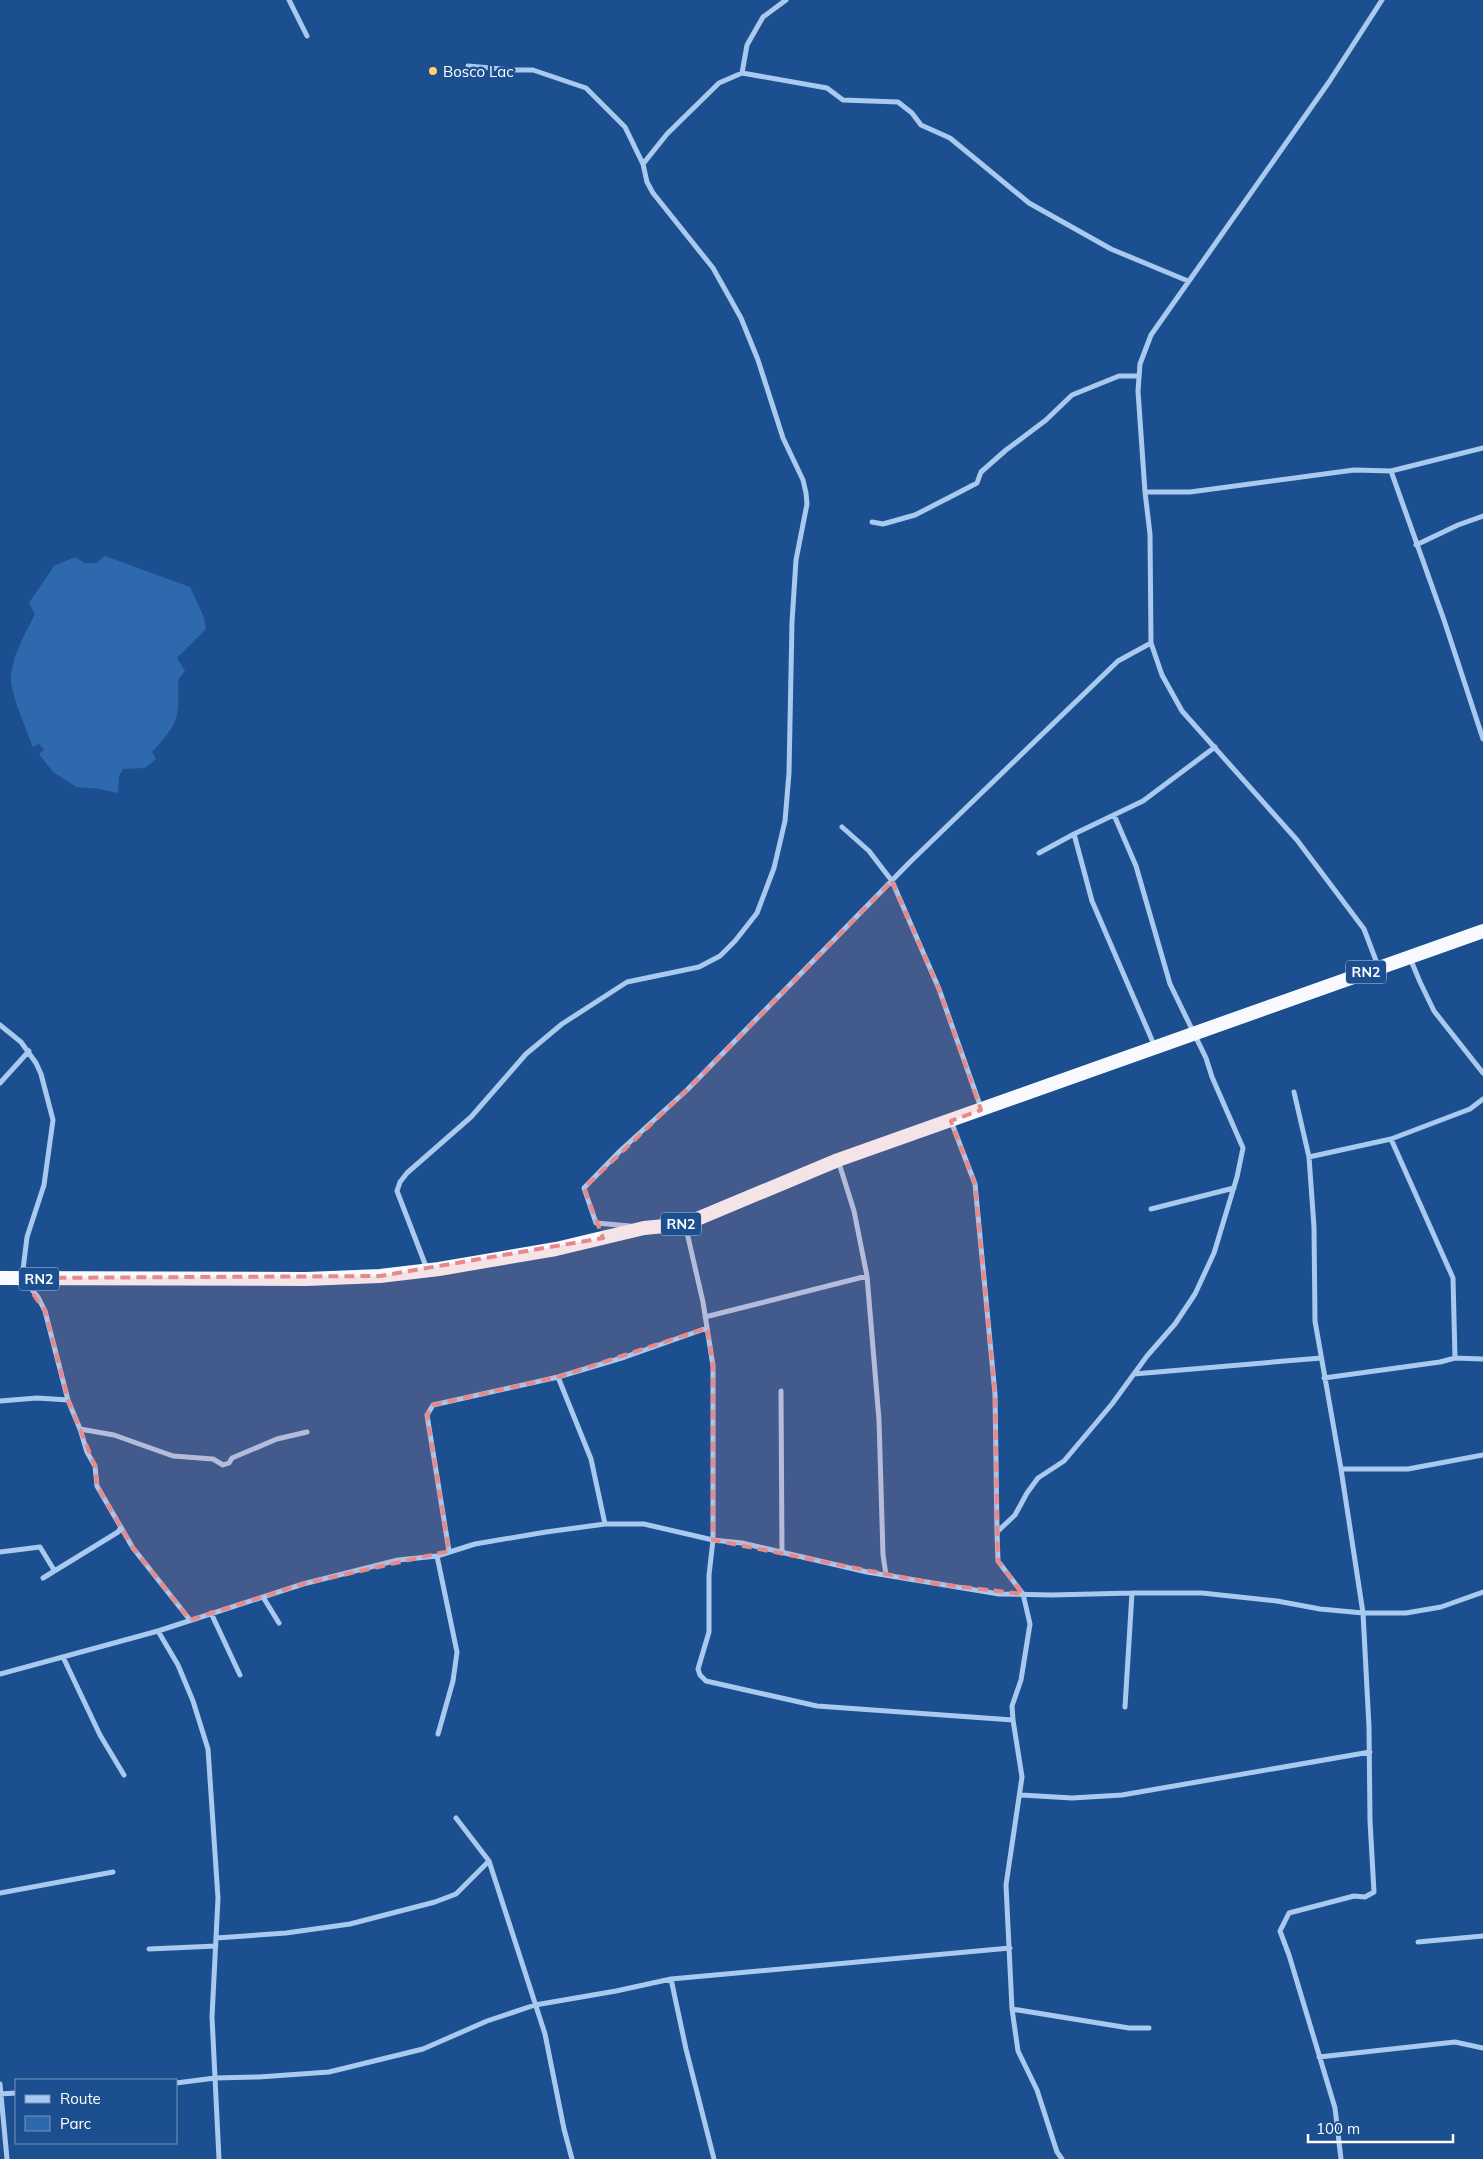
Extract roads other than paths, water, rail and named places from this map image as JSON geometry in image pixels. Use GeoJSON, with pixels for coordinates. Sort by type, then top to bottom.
{"type":"FeatureCollection","features":[{"type":"Feature","properties":{"kind":"highway","name":"RN2"},"geometry":{"type":"LineString","coordinates":[[0,1278],[306,1279],[380,1276],[556,1248],[644,1228],[685,1224],[838,1160],[1483,931]]}},
{"type":"Feature","properties":{"kind":"street"},"geometry":{"type":"LineString","coordinates":[[289,0],[307,36]]}},
{"type":"Feature","properties":{"kind":"street"},"geometry":{"type":"LineString","coordinates":[[742,73],[747,45],[763,17],[786,0]]}},
{"type":"Feature","properties":{"kind":"street"},"geometry":{"type":"LineString","coordinates":[[1379,967],[1364,929],[1345,902],[1297,840],[1182,711],[1172,695],[1156,660],[1151,643],[1150,534],[1138,391],[1140,364],[1151,335],[1329,82],[1382,0]]}},
{"type":"Feature","properties":{"kind":"street"},"geometry":{"type":"LineString","coordinates":[[427,1270],[397,1191],[400,1182],[422,1158],[471,1117],[526,1054],[562,1024],[627,982],[699,967],[720,956],[735,942],[757,913],[774,868],[785,820],[792,712],[793,613],[796,560],[807,504],[803,480],[782,438],[758,360],[740,318],[713,268],[653,193],[647,182],[643,164],[625,127],[586,88],[533,70],[468,66]]}},
{"type":"Feature","properties":{"kind":"street"},"geometry":{"type":"LineString","coordinates":[[643,164],[667,134],[719,83],[742,73],[827,88],[843,100],[898,102],[912,113],[921,125],[950,138],[1030,203],[1111,249],[1188,281]]}},
{"type":"Feature","properties":{"kind":"street"},"geometry":{"type":"LineString","coordinates":[[872,522],[883,524],[915,515],[954,495],[977,482],[981,472],[1006,450],[1046,420],[1072,395],[1119,376],[1139,376]]}},
{"type":"Feature","properties":{"kind":"street"},"geometry":{"type":"LineString","coordinates":[[1145,492],[1190,492],[1354,470],[1391,471],[1483,448]]}},
{"type":"Feature","properties":{"kind":"street"},"geometry":{"type":"LineString","coordinates":[[1391,471],[1444,620],[1483,739]]}},
{"type":"Feature","properties":{"kind":"street"},"geometry":{"type":"LineString","coordinates":[[1416,545],[1458,525],[1483,516]]}},
{"type":"Feature","properties":{"kind":"street"},"geometry":{"type":"LineString","coordinates":[[644,1228],[596,1223],[584,1188],[620,1151],[687,1090],[892,881],[1118,660],[1151,643]]}},
{"type":"Feature","properties":{"kind":"street"},"geometry":{"type":"LineString","coordinates":[[1040,853],[1143,800],[1215,748]]}},
{"type":"Feature","properties":{"kind":"street"},"geometry":{"type":"LineString","coordinates":[[997,1532],[1015,1515],[1038,1478],[1064,1461],[1112,1404],[1175,1324],[1195,1294],[1214,1253],[1234,1188],[1243,1148],[1195,1034],[1170,984],[1136,866],[1114,815]]}},
{"type":"Feature","properties":{"kind":"street"},"geometry":{"type":"LineString","coordinates":[[842,827],[869,852],[892,881],[939,989],[981,1110]]}},
{"type":"Feature","properties":{"kind":"street"},"geometry":{"type":"LineString","coordinates":[[1074,834],[1092,901],[1156,1048]]}},
{"type":"Feature","properties":{"kind":"street"},"geometry":{"type":"LineString","coordinates":[[1410,958],[1434,1011],[1483,1073]]}},
{"type":"Feature","properties":{"kind":"street"},"geometry":{"type":"LineString","coordinates":[[0,1025],[29,1051],[42,1074],[54,1120],[44,1186],[27,1237],[22,1278],[38,1297],[45,1311],[68,1400],[87,1452],[95,1466],[96,1486],[133,1548],[190,1620]]}},
{"type":"Feature","properties":{"kind":"street"},"geometry":{"type":"LineString","coordinates":[[0,1083],[29,1051]]}},
{"type":"Feature","properties":{"kind":"street"},"geometry":{"type":"LineString","coordinates":[[1294,1092],[1308,1157],[1314,1226],[1315,1321],[1362,1613],[1370,1752],[1370,1821],[1374,1892],[1365,1897],[1354,1896],[1289,1913],[1280,1932],[1289,1955],[1335,2108],[1341,2159]]}},
{"type":"Feature","properties":{"kind":"street"},"geometry":{"type":"LineString","coordinates":[[1308,1157],[1391,1139],[1470,1109],[1483,1099]]}},
{"type":"Feature","properties":{"kind":"street"},"geometry":{"type":"LineString","coordinates":[[951,1120],[975,1184],[995,1394],[998,1561],[1023,1594],[1030,1624],[1021,1680],[1014,1700],[1013,1720],[1022,1777],[1021,1795],[1006,1885],[1012,2009],[1018,2051],[1037,2090],[1057,2152],[1062,2159]]}},
{"type":"Feature","properties":{"kind":"street"},"geometry":{"type":"LineString","coordinates":[[1391,1139],[1453,1278],[1455,1358]]}},
{"type":"Feature","properties":{"kind":"street"},"geometry":{"type":"LineString","coordinates":[[838,1160],[854,1211],[867,1276],[879,1420],[883,1555],[886,1575]]}},
{"type":"Feature","properties":{"kind":"street"},"geometry":{"type":"LineString","coordinates":[[1151,1209],[1234,1188]]}},
{"type":"Feature","properties":{"kind":"street"},"geometry":{"type":"LineString","coordinates":[[685,1224],[705,1316],[713,1366],[713,1540],[708,1575],[709,1632],[698,1669],[700,1675],[706,1681],[817,1706],[1013,1720]]}},
{"type":"Feature","properties":{"kind":"street"},"geometry":{"type":"LineString","coordinates":[[705,1316],[867,1276]]}},
{"type":"Feature","properties":{"kind":"street"},"geometry":{"type":"LineString","coordinates":[[449,1551],[427,1415],[433,1405],[558,1377],[707,1328]]}},
{"type":"Feature","properties":{"kind":"street"},"geometry":{"type":"LineString","coordinates":[[1134,1374],[1320,1358]]}},
{"type":"Feature","properties":{"kind":"street"},"geometry":{"type":"LineString","coordinates":[[1324,1378],[1440,1362],[1455,1358],[1482,1359]]}},
{"type":"Feature","properties":{"kind":"street"},"geometry":{"type":"LineString","coordinates":[[558,1377],[591,1459],[605,1524]]}},
{"type":"Feature","properties":{"kind":"street"},"geometry":{"type":"LineString","coordinates":[[781,1391],[782,1553]]}},
{"type":"Feature","properties":{"kind":"street"},"geometry":{"type":"LineString","coordinates":[[0,1402],[38,1398],[68,1400]]}},
{"type":"Feature","properties":{"kind":"street"},"geometry":{"type":"LineString","coordinates":[[80,1429],[114,1435],[173,1456],[213,1459],[223,1465],[229,1463],[232,1458],[277,1439],[307,1432]]}},
{"type":"Feature","properties":{"kind":"street"},"geometry":{"type":"LineString","coordinates":[[1340,1469],[1408,1469],[1483,1455]]}},
{"type":"Feature","properties":{"kind":"street"},"geometry":{"type":"LineString","coordinates":[[0,1666],[1,1673],[158,1631],[303,1584],[398,1560],[437,1556],[449,1551],[546,1532],[605,1524],[644,1524],[713,1540],[742,1543],[886,1575],[999,1594],[1132,1593],[1237,1596],[1362,1613],[1406,1613],[1441,1607],[1483,1592]]}},
{"type":"Feature","properties":{"kind":"street"},"geometry":{"type":"LineString","coordinates":[[43,1578],[118,1532],[121,1528]]}},
{"type":"Feature","properties":{"kind":"street"},"geometry":{"type":"LineString","coordinates":[[0,1552],[40,1547],[54,1570]]}},
{"type":"Feature","properties":{"kind":"street"},"geometry":{"type":"LineString","coordinates":[[437,1556],[457,1652],[453,1681],[438,1734]]}},
{"type":"Feature","properties":{"kind":"street"},"geometry":{"type":"LineString","coordinates":[[1125,1707],[1132,1593]]}},
{"type":"Feature","properties":{"kind":"street"},"geometry":{"type":"LineString","coordinates":[[263,1597],[279,1623]]}},
{"type":"Feature","properties":{"kind":"street"},"geometry":{"type":"LineString","coordinates":[[211,1613],[240,1675]]}},
{"type":"Feature","properties":{"kind":"street"},"geometry":{"type":"LineString","coordinates":[[158,1631],[178,1665],[193,1701],[208,1749],[217,1873],[216,1946],[212,2017],[219,2159]]}},
{"type":"Feature","properties":{"kind":"street"},"geometry":{"type":"LineString","coordinates":[[63,1656],[100,1736],[124,1775]]}},
{"type":"Feature","properties":{"kind":"street"},"geometry":{"type":"LineString","coordinates":[[1021,1795],[1072,1798],[1122,1795],[1370,1752]]}},
{"type":"Feature","properties":{"kind":"street"},"geometry":{"type":"LineString","coordinates":[[456,1818],[489,1861],[545,2034],[572,2159]]}},
{"type":"Feature","properties":{"kind":"street"},"geometry":{"type":"LineString","coordinates":[[216,1938],[286,1933],[350,1924],[435,1902],[456,1894],[489,1861]]}},
{"type":"Feature","properties":{"kind":"street"},"geometry":{"type":"LineString","coordinates":[[0,1892],[113,1872]]}},
{"type":"Feature","properties":{"kind":"street"},"geometry":{"type":"LineString","coordinates":[[1418,1942],[1483,1936]]}},
{"type":"Feature","properties":{"kind":"street"},"geometry":{"type":"LineString","coordinates":[[149,1949],[216,1946]]}},
{"type":"Feature","properties":{"kind":"street"},"geometry":{"type":"LineString","coordinates":[[178,2083],[215,2078],[329,2072],[423,2049],[487,2021],[535,2005],[616,1992],[671,1979],[1010,1948]]}},
{"type":"Feature","properties":{"kind":"street"},"geometry":{"type":"LineString","coordinates":[[671,1979],[686,2049],[714,2159]]}},
{"type":"Feature","properties":{"kind":"street"},"geometry":{"type":"LineString","coordinates":[[1012,2009],[1129,2028],[1149,2028]]}},
{"type":"Feature","properties":{"kind":"street"},"geometry":{"type":"LineString","coordinates":[[1319,2057],[1455,2042],[1483,2048]]}},
{"type":"Feature","properties":{"kind":"street"},"geometry":{"type":"LineString","coordinates":[[0,2084],[7,2159]]}},
{"type":"Feature","properties":{"kind":"street"},"geometry":{"type":"LineString","coordinates":[[0,2094],[15,2093]]}},
{"type":"Feature","properties":{"kind":"place","name":"Bosco Lac"},"geometry":{"type":"Point","coordinates":[433,71]}}]}
